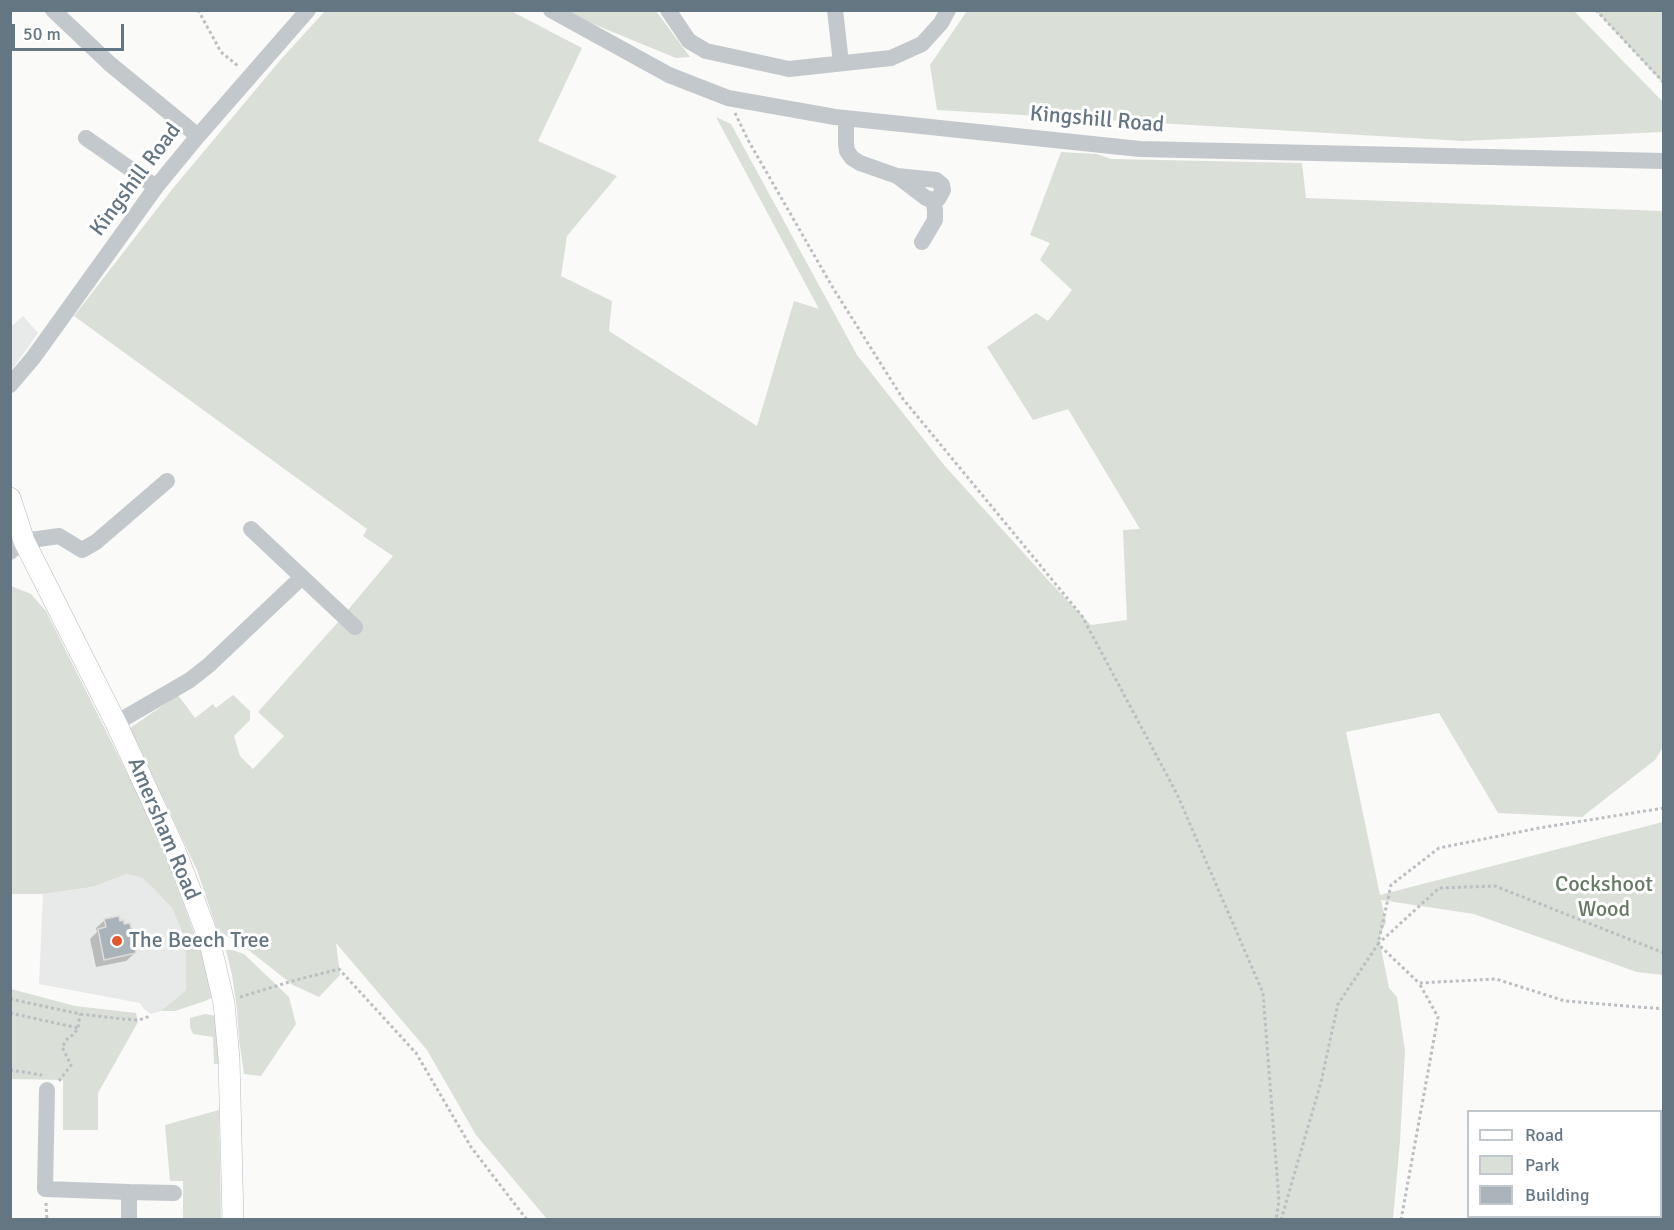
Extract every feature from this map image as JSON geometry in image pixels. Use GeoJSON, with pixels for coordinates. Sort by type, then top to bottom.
{"type":"FeatureCollection","features":[{"type":"Feature","properties":{"kind":"main road","name":"Amersham Road"},"geometry":{"type":"LineString","coordinates":[[10,498],[17,547],[116,723],[174,848],[209,939],[224,1002],[229,1059],[233,1220]]}},
{"type":"Feature","properties":{"kind":"street"},"geometry":{"type":"LineString","coordinates":[[53,10],[110,64],[198,136]]}},
{"type":"Feature","properties":{"kind":"street","name":"Kingshill Road"},"geometry":{"type":"LineString","coordinates":[[10,385],[33,358],[156,188],[198,136],[308,10]]}},
{"type":"Feature","properties":{"kind":"street","name":"Kingshill Road"},"geometry":{"type":"LineString","coordinates":[[551,10],[669,75],[728,98],[846,118],[1140,149],[1664,161]]}},
{"type":"Feature","properties":{"kind":"street"},"geometry":{"type":"LineString","coordinates":[[668,10],[689,41],[706,51],[789,69],[891,58],[922,44],[941,23],[948,10]]}},
{"type":"Feature","properties":{"kind":"street"},"geometry":{"type":"LineString","coordinates":[[835,10],[841,63]]}},
{"type":"Feature","properties":{"kind":"street"},"geometry":{"type":"LineString","coordinates":[[846,118],[847,151],[852,158],[897,176],[936,180],[942,185],[943,190],[938,199],[933,200],[934,220],[922,242]]}},
{"type":"Feature","properties":{"kind":"street"},"geometry":{"type":"LineString","coordinates":[[86,138],[156,188]]}},
{"type":"Feature","properties":{"kind":"street"},"geometry":{"type":"LineString","coordinates":[[17,547],[59,536],[82,550],[96,542],[167,481]]}},
{"type":"Feature","properties":{"kind":"street"},"geometry":{"type":"LineString","coordinates":[[250,529],[355,627]]}},
{"type":"Feature","properties":{"kind":"street"},"geometry":{"type":"LineString","coordinates":[[116,723],[190,680],[209,665],[302,577]]}},
{"type":"Feature","properties":{"kind":"street"},"geometry":{"type":"LineString","coordinates":[[48,1081],[45,1189],[174,1193]]}},
{"type":"Feature","properties":{"kind":"street"},"geometry":{"type":"LineString","coordinates":[[129,1192],[129,1220]]}},
{"type":"Feature","properties":{"kind":"path"},"geometry":{"type":"LineString","coordinates":[[198,10],[221,52],[250,76]]}},
{"type":"Feature","properties":{"kind":"path"},"geometry":{"type":"LineString","coordinates":[[1596,10],[1664,83]]}},
{"type":"Feature","properties":{"kind":"path"},"geometry":{"type":"LineString","coordinates":[[728,98],[748,140],[833,288],[903,399],[1082,616],[1177,794],[1263,993],[1279,1201],[1276,1220]]}},
{"type":"Feature","properties":{"kind":"path"},"geometry":{"type":"LineString","coordinates":[[1378,944],[1391,885],[1439,848],[1539,828],[1664,808]]}},
{"type":"Feature","properties":{"kind":"path"},"geometry":{"type":"LineString","coordinates":[[1281,1220],[1321,1082],[1338,1004],[1378,944],[1439,888],[1495,886],[1664,953]]}},
{"type":"Feature","properties":{"kind":"path"},"geometry":{"type":"LineString","coordinates":[[1378,944],[1419,983],[1438,1017],[1401,1220]]}},
{"type":"Feature","properties":{"kind":"path"},"geometry":{"type":"LineString","coordinates":[[224,1002],[339,969],[416,1053],[471,1147],[527,1220]]}},
{"type":"Feature","properties":{"kind":"path"},"geometry":{"type":"LineString","coordinates":[[1419,983],[1496,979],[1565,1001],[1664,1009]]}},
{"type":"Feature","properties":{"kind":"path"},"geometry":{"type":"LineString","coordinates":[[10,999],[80,1014],[139,1020],[150,1016]]}},
{"type":"Feature","properties":{"kind":"path"},"geometry":{"type":"LineString","coordinates":[[10,1013],[78,1028]]}},
{"type":"Feature","properties":{"kind":"path"},"geometry":{"type":"LineString","coordinates":[[10,1070],[48,1081],[62,1079],[71,1065],[62,1047],[78,1028],[80,1014]]}},
{"type":"Feature","properties":{"kind":"path"},"geometry":{"type":"LineString","coordinates":[[48,1081],[62,1079]]}},
{"type":"Feature","properties":{"kind":"shaded area"},"geometry":{"type":"Polygon","coordinates":[[[23,316],[38,333],[11,371],[11,327],[23,316]]]}},
{"type":"Feature","properties":{"kind":"shaded area"},"geometry":{"type":"Polygon","coordinates":[[[127,874],[142,878],[153,888],[172,908],[182,931],[186,956],[186,990],[161,1011],[151,1014],[140,1003],[39,984],[43,894],[92,887],[127,874]]]}},
{"type":"Feature","properties":{"kind":"green space","name":"Cockshoot Wood"},"geometry":{"type":"Polygon","coordinates":[[[325,11],[511,11],[582,48],[538,141],[617,176],[567,236],[561,276],[612,301],[609,331],[757,426],[794,301],[819,309],[716,117],[731,124],[857,355],[944,465],[1091,625],[1127,620],[1123,530],[1140,529],[1068,409],[1033,420],[987,347],[1036,313],[1048,321],[1072,290],[1040,260],[1050,243],[1030,235],[1061,152],[1097,154],[1111,159],[1302,163],[1306,198],[1663,211],[1663,747],[1655,760],[1582,817],[1498,813],[1439,713],[1346,732],[1380,895],[1663,822],[1663,975],[1637,972],[1474,914],[1381,900],[1386,922],[1379,938],[1389,988],[1397,997],[1405,1051],[1393,1219],[547,1219],[476,1135],[427,1050],[336,943],[340,975],[319,997],[293,985],[237,941],[218,932],[197,870],[130,728],[178,695],[195,718],[213,704],[216,708],[233,695],[250,711],[250,720],[234,736],[240,756],[253,769],[284,736],[258,712],[393,556],[363,536],[367,529],[74,316],[174,187],[283,57],[325,11]]]}},
{"type":"Feature","properties":{"kind":"green space"},"geometry":{"type":"Polygon","coordinates":[[[570,11],[656,11],[690,57],[676,58],[586,21],[570,11]]]}},
{"type":"Feature","properties":{"kind":"green space"},"geometry":{"type":"Polygon","coordinates":[[[967,11],[1574,11],[1663,102],[1663,132],[1463,141],[937,110],[930,65],[967,11]]]}},
{"type":"Feature","properties":{"kind":"green space"},"geometry":{"type":"Polygon","coordinates":[[[1596,11],[1663,11],[1663,83],[1596,11]]]}},
{"type":"Feature","properties":{"kind":"green space"},"geometry":{"type":"Polygon","coordinates":[[[11,586],[31,594],[46,611],[137,793],[168,862],[203,957],[211,995],[211,998],[205,1001],[175,1011],[161,1011],[186,990],[186,956],[182,931],[172,908],[142,878],[127,874],[92,887],[43,894],[11,894],[11,586]]]}},
{"type":"Feature","properties":{"kind":"green space"},"geometry":{"type":"Polygon","coordinates":[[[226,950],[244,954],[289,997],[296,1024],[261,1076],[244,1074],[237,1009],[226,950]]]}},
{"type":"Feature","properties":{"kind":"green space"},"geometry":{"type":"Polygon","coordinates":[[[11,989],[75,1006],[136,1013],[138,1022],[98,1093],[98,1130],[63,1130],[63,1080],[11,1079],[11,989]]]}},
{"type":"Feature","properties":{"kind":"green space"},"geometry":{"type":"Polygon","coordinates":[[[205,1014],[216,1016],[220,1049],[219,1064],[214,1064],[213,1037],[193,1034],[190,1027],[190,1018],[205,1014]]]}},
{"type":"Feature","properties":{"kind":"green space"},"geometry":{"type":"Polygon","coordinates":[[[219,1110],[221,1219],[183,1219],[183,1181],[170,1181],[165,1125],[219,1110]]]}},
{"type":"Feature","properties":{"kind":"building","name":"The Beech Tree"},"geometry":{"type":"Polygon","coordinates":[[[119,916],[120,921],[124,920],[124,924],[130,923],[136,953],[104,960],[98,929],[106,927],[104,919],[119,916]]]}},
{"type":"Feature","properties":{"kind":"place","name":"The Beech Tree"},"geometry":{"type":"Point","coordinates":[117,941]}}]}
